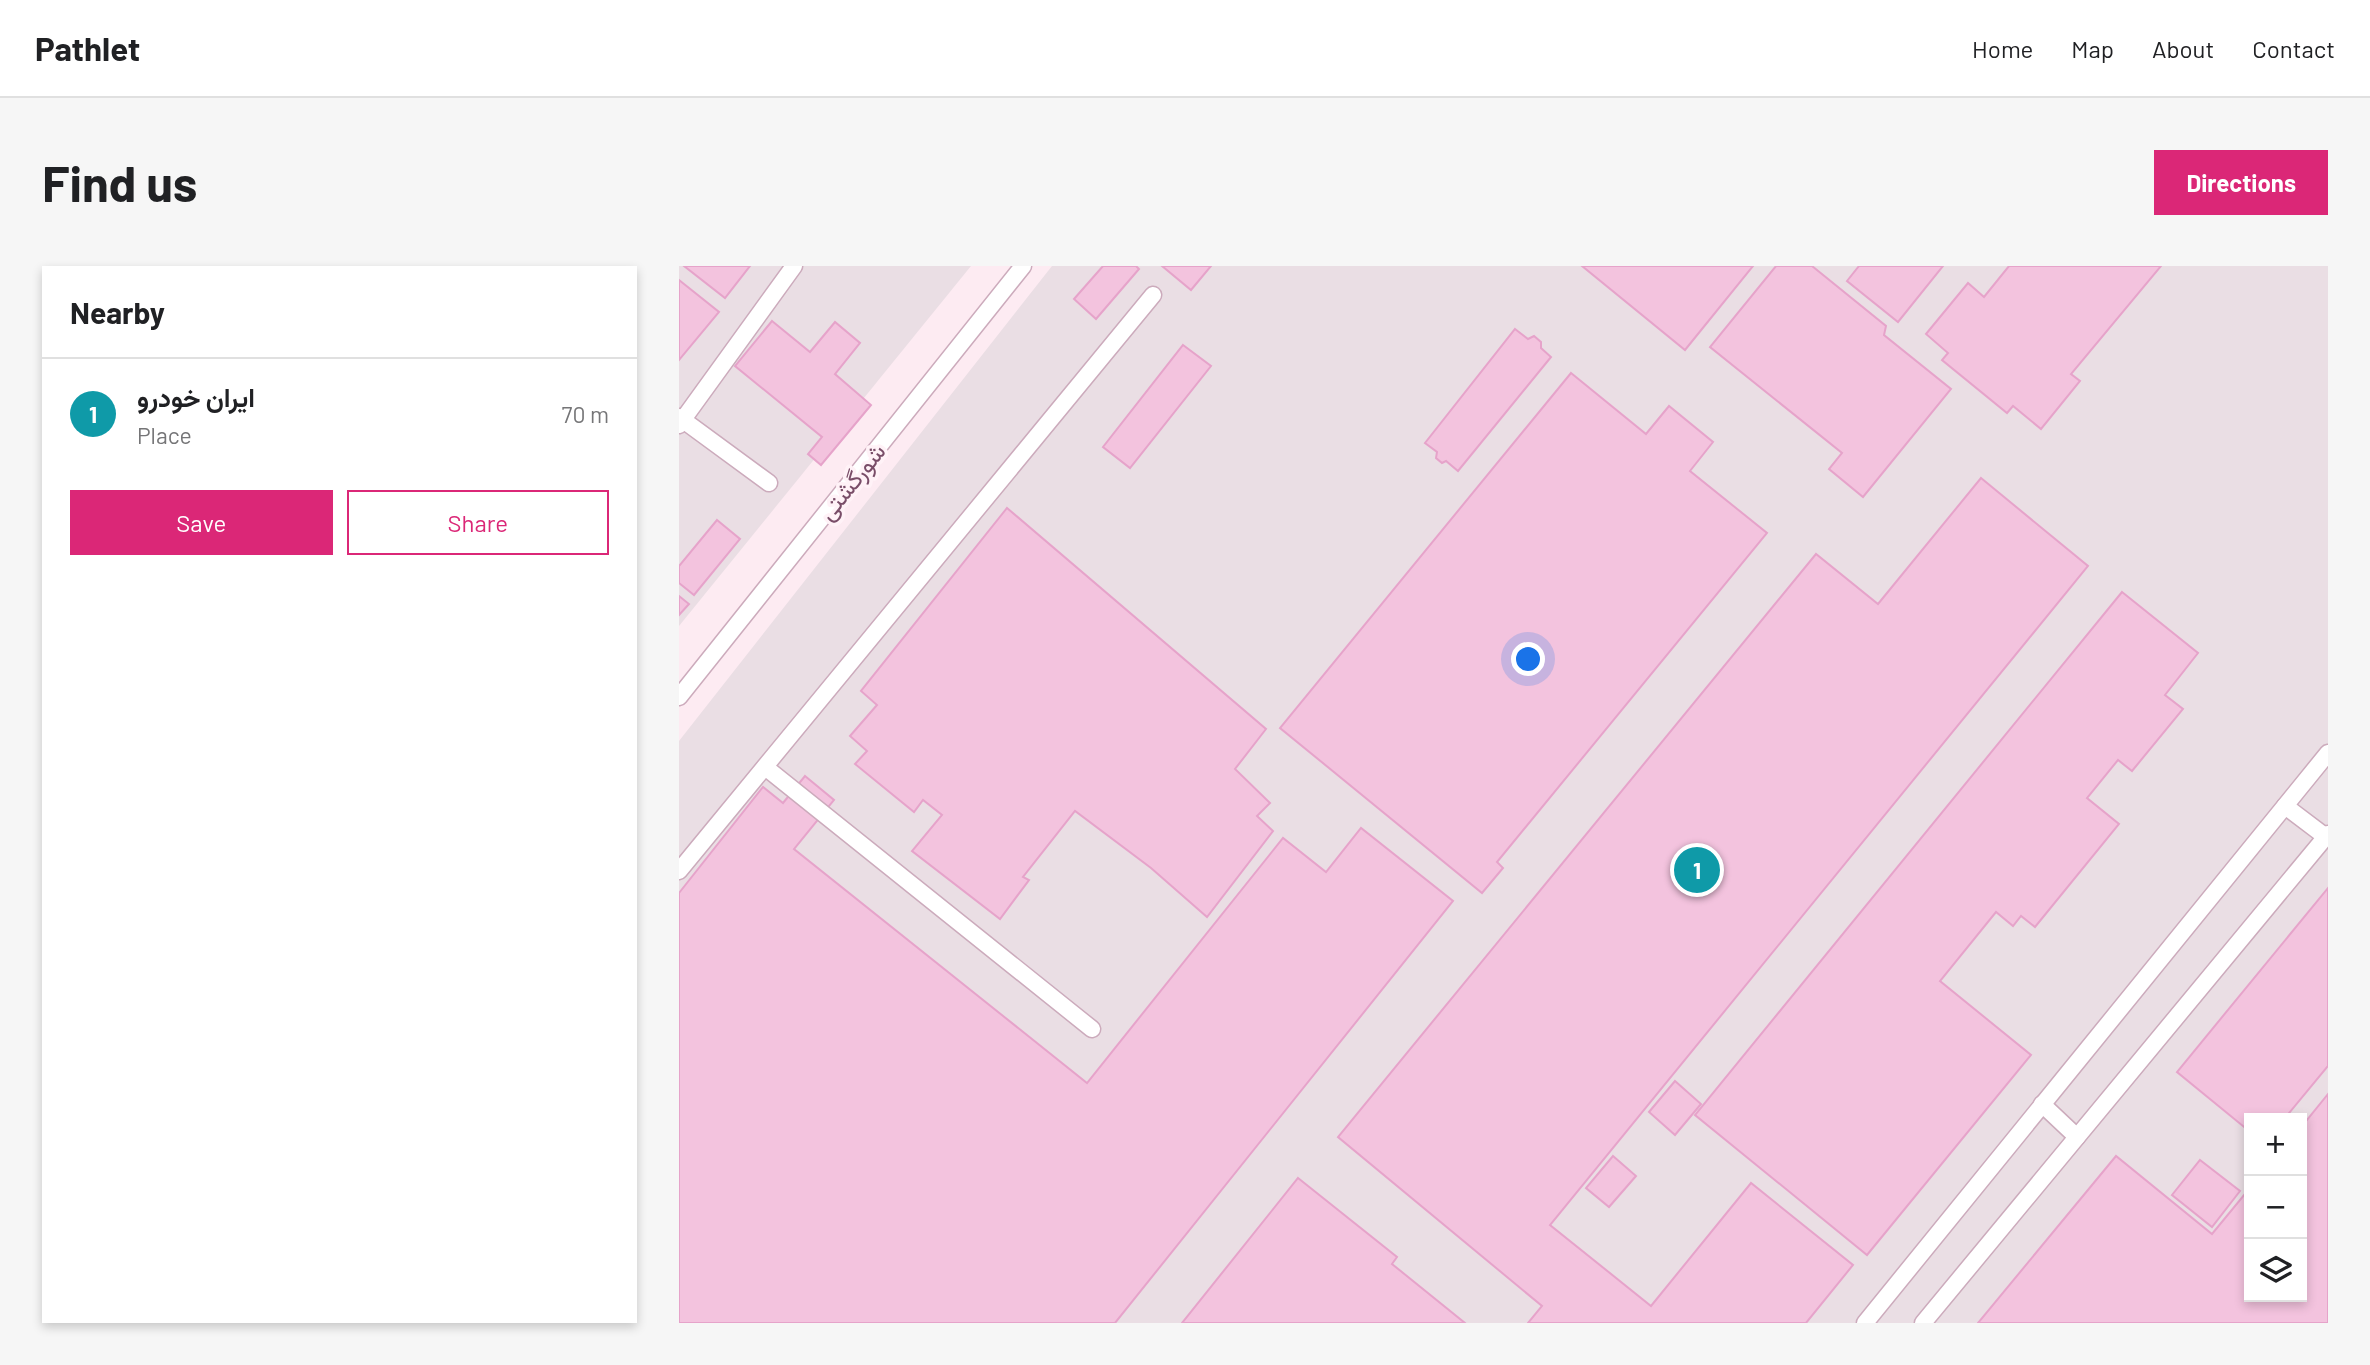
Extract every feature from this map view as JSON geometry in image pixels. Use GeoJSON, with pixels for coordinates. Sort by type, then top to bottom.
{"type":"FeatureCollection","features":[{"type":"Feature","properties":{"kind":"lane"},"geometry":{"type":"LineString","coordinates":[[769,483],[680,421],[794,266]]}},
{"type":"Feature","properties":{"kind":"lane","name":"شورگشتی"},"geometry":{"type":"LineString","coordinates":[[679,697],[1023,266]]}},
{"type":"Feature","properties":{"kind":"lane"},"geometry":{"type":"LineString","coordinates":[[679,871],[1153,295]]}},
{"type":"Feature","properties":{"kind":"lane"},"geometry":{"type":"LineString","coordinates":[[1865,1323],[2328,752]]}},
{"type":"Feature","properties":{"kind":"lane"},"geometry":{"type":"LineString","coordinates":[[765,767],[1092,1029]]}},
{"type":"Feature","properties":{"kind":"lane"},"geometry":{"type":"LineString","coordinates":[[1923,1323],[2327,836],[2285,806]]}},
{"type":"Feature","properties":{"kind":"lane"},"geometry":{"type":"LineString","coordinates":[[2042,1104],[2077,1138]]}},
{"type":"Feature","properties":{"kind":"shaded area"},"geometry":{"type":"Polygon","coordinates":[[[679,266],[971,266],[679,626],[679,266]]]}},
{"type":"Feature","properties":{"kind":"shaded area"},"geometry":{"type":"Polygon","coordinates":[[[1052,266],[2328,266],[2328,1323],[679,1323],[679,741],[1052,266]]]}},
{"type":"Feature","properties":{"kind":"building"},"geometry":{"type":"Polygon","coordinates":[[[684,266],[750,266],[725,298],[684,266]]]}},
{"type":"Feature","properties":{"kind":"building"},"geometry":{"type":"Polygon","coordinates":[[[1103,266],[1136,266],[1139,269],[1096,319],[1074,299],[1103,266]]]}},
{"type":"Feature","properties":{"kind":"building"},"geometry":{"type":"Polygon","coordinates":[[[1162,266],[1211,266],[1191,290],[1162,266]]]}},
{"type":"Feature","properties":{"kind":"building"},"geometry":{"type":"Polygon","coordinates":[[[1582,266],[1753,266],[1685,350],[1582,266]]]}},
{"type":"Feature","properties":{"kind":"building"},"geometry":{"type":"Polygon","coordinates":[[[1776,266],[1812,266],[1886,326],[1884,335],[1951,389],[1863,497],[1829,469],[1842,453],[1710,347],[1776,266]]]}},
{"type":"Feature","properties":{"kind":"building"},"geometry":{"type":"Polygon","coordinates":[[[1859,266],[1943,266],[1898,322],[1847,281],[1859,266]]]}},
{"type":"Feature","properties":{"kind":"building"},"geometry":{"type":"Polygon","coordinates":[[[2009,266],[2161,266],[2071,374],[2080,381],[2041,429],[2013,406],[2007,413],[1942,360],[1948,353],[1926,334],[1968,283],[1984,297],[2009,266]]]}},
{"type":"Feature","properties":{"kind":"building"},"geometry":{"type":"Polygon","coordinates":[[[679,280],[719,312],[679,360],[679,280]]]}},
{"type":"Feature","properties":{"kind":"building"},"geometry":{"type":"Polygon","coordinates":[[[772,321],[810,352],[835,322],[860,343],[835,374],[871,405],[821,465],[808,454],[822,437],[735,366],[772,321]]]}},
{"type":"Feature","properties":{"kind":"building"},"geometry":{"type":"Polygon","coordinates":[[[1515,329],[1528,339],[1534,336],[1541,342],[1541,348],[1551,357],[1458,471],[1446,461],[1442,463],[1436,458],[1437,452],[1425,443],[1515,329]]]}},
{"type":"Feature","properties":{"kind":"building"},"geometry":{"type":"Polygon","coordinates":[[[1183,345],[1211,366],[1130,468],[1103,447],[1183,345]]]}},
{"type":"Feature","properties":{"kind":"building"},"geometry":{"type":"Polygon","coordinates":[[[1571,373],[1646,434],[1669,406],[1713,442],[1690,471],[1767,533],[1497,862],[1503,868],[1482,893],[1280,728],[1571,373]]]}},
{"type":"Feature","properties":{"kind":"building"},"geometry":{"type":"Polygon","coordinates":[[[1981,478],[2088,566],[1550,1225],[1651,1306],[1751,1183],[1853,1265],[1806,1323],[1528,1323],[1542,1306],[1338,1137],[1816,554],[1878,604],[1981,478]]]}},
{"type":"Feature","properties":{"kind":"building"},"geometry":{"type":"Polygon","coordinates":[[[1007,508],[1266,729],[1235,769],[1270,803],[1257,816],[1273,831],[1207,917],[1151,868],[1075,811],[1023,877],[1029,880],[1000,919],[912,851],[942,815],[923,800],[914,812],[855,764],[867,751],[850,736],[877,705],[861,691],[1007,508]]]}},
{"type":"Feature","properties":{"kind":"building"},"geometry":{"type":"Polygon","coordinates":[[[717,520],[740,539],[694,595],[679,583],[679,566],[717,520]]]}},
{"type":"Feature","properties":{"kind":"building"},"geometry":{"type":"Polygon","coordinates":[[[2122,592],[2198,653],[2165,695],[2183,709],[2132,771],[2118,760],[2087,798],[2119,824],[2035,927],[2021,916],[2013,926],[1996,912],[1940,981],[2031,1055],[1867,1255],[1695,1115],[2122,592]]]}},
{"type":"Feature","properties":{"kind":"building"},"geometry":{"type":"Polygon","coordinates":[[[679,596],[689,604],[679,615],[679,596]]]}},
{"type":"Feature","properties":{"kind":"building"},"geometry":{"type":"Polygon","coordinates":[[[805,776],[834,800],[794,849],[1087,1083],[1283,838],[1326,872],[1361,828],[1453,901],[1115,1323],[679,1323],[679,893],[763,787],[783,803],[805,776]]]}},
{"type":"Feature","properties":{"kind":"building"},"geometry":{"type":"Polygon","coordinates":[[[2328,888],[2328,1066],[2289,1113],[2244,1113],[2244,1127],[2177,1072],[2328,888]]]}},
{"type":"Feature","properties":{"kind":"building"},"geometry":{"type":"Polygon","coordinates":[[[1675,1081],[1701,1104],[1675,1135],[1649,1112],[1675,1081]]]}},
{"type":"Feature","properties":{"kind":"building"},"geometry":{"type":"Polygon","coordinates":[[[2328,1094],[2328,1323],[1978,1323],[2116,1156],[2212,1234],[2244,1195],[2244,1302],[2307,1302],[2307,1120],[2328,1094]]]}},
{"type":"Feature","properties":{"kind":"building"},"geometry":{"type":"Polygon","coordinates":[[[1613,1156],[1636,1176],[1609,1207],[1586,1188],[1613,1156]]]}},
{"type":"Feature","properties":{"kind":"building"},"geometry":{"type":"Polygon","coordinates":[[[2200,1160],[2240,1191],[2212,1227],[2172,1195],[2200,1160]]]}},
{"type":"Feature","properties":{"kind":"building"},"geometry":{"type":"Polygon","coordinates":[[[1298,1178],[1397,1257],[1392,1264],[1465,1323],[1182,1323],[1298,1178]]]}},
{"type":"Feature","properties":{"kind":"place","name":"ایران خودرو"},"geometry":{"type":"Point","coordinates":[1697,870]}}]}
